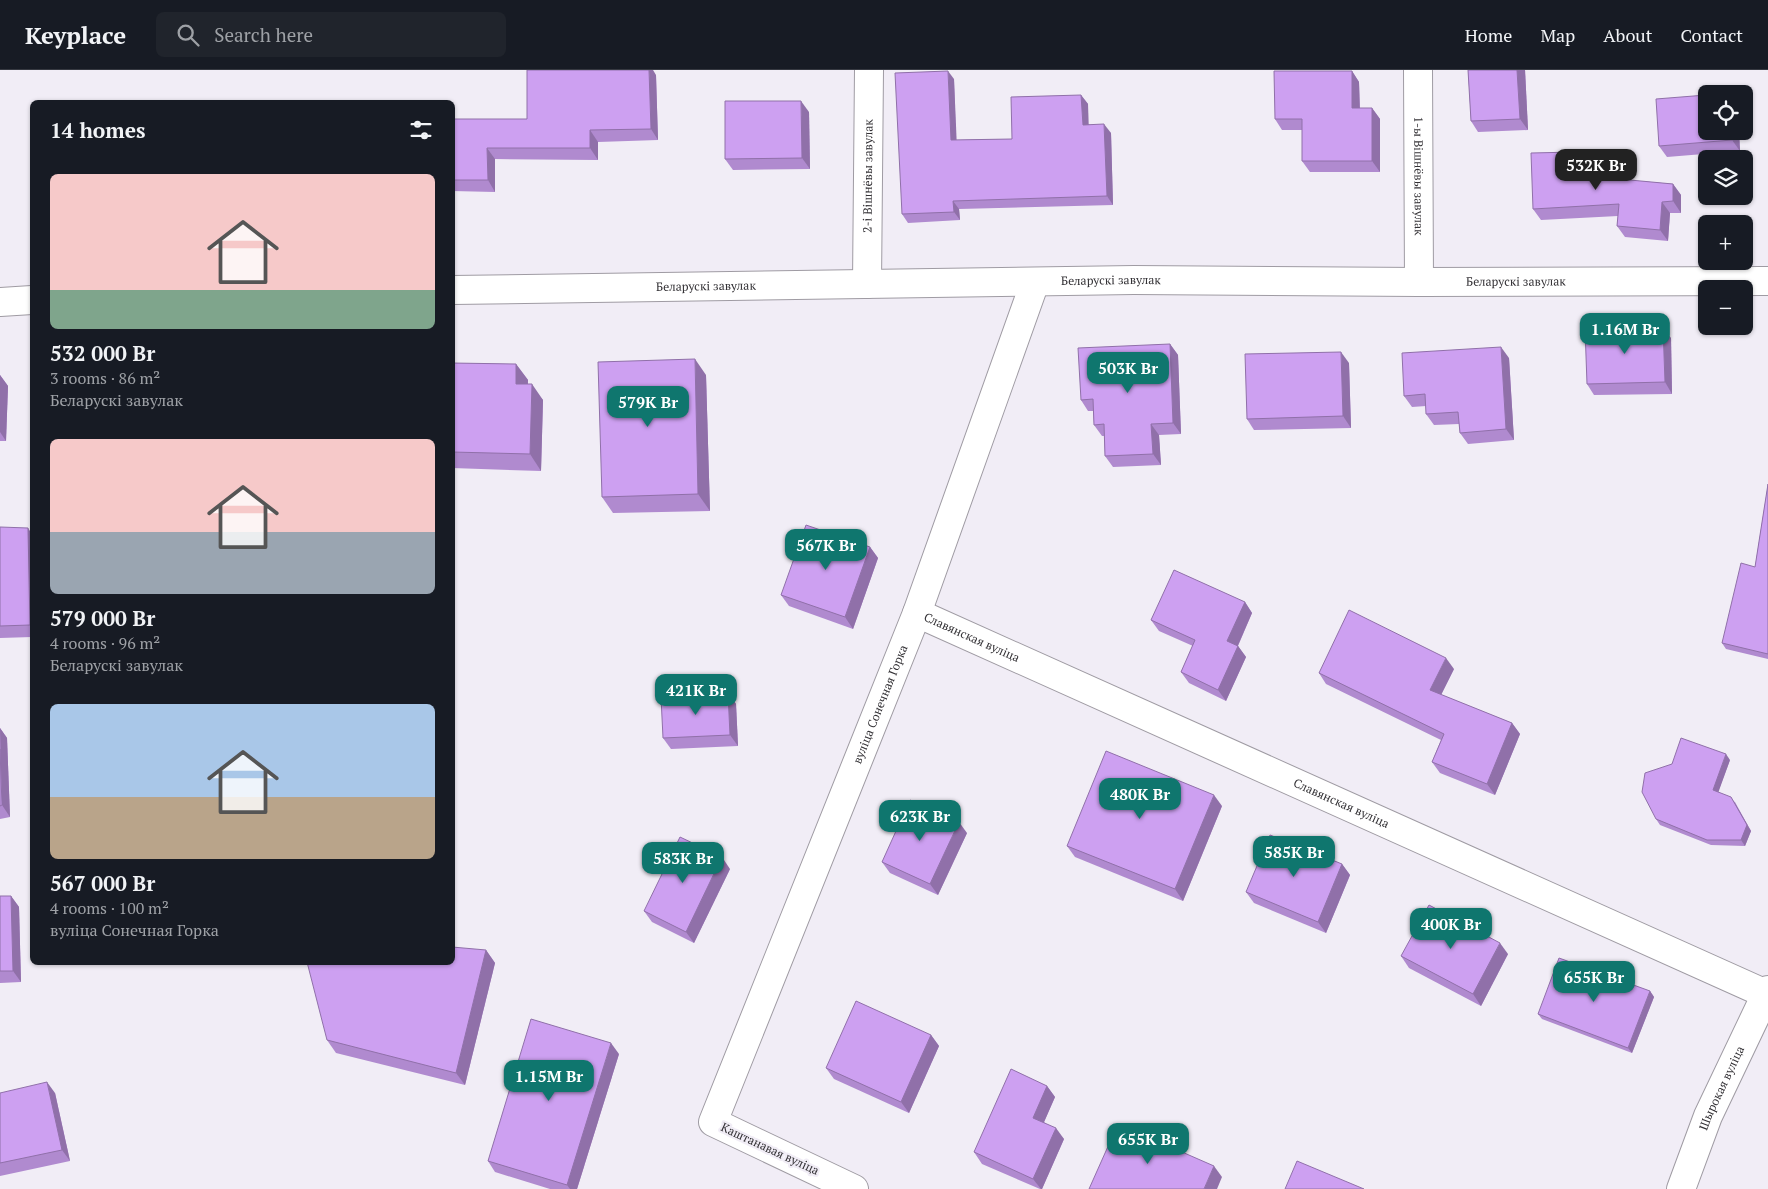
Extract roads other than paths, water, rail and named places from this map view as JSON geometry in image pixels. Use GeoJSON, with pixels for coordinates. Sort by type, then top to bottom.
{"type":"FeatureCollection","features":[{"type":"Feature","properties":{"kind":"street","name":"2-і Вішнёвы завулак"},"geometry":{"type":"LineString","coordinates":[[867,284],[869,70]]}},
{"type":"Feature","properties":{"kind":"street","name":"1-ы Вішнёвы завулак"},"geometry":{"type":"LineString","coordinates":[[1418,70],[1419,282]]}},
{"type":"Feature","properties":{"kind":"street","name":"Беларускі завулак"},"geometry":{"type":"LineString","coordinates":[[455,290],[1144,280],[1419,282],[1768,281]]}},
{"type":"Feature","properties":{"kind":"street","name":"вуліца Сонечная Горка"},"geometry":{"type":"LineString","coordinates":[[713,1122],[917,614],[1035,282]]}},
{"type":"Feature","properties":{"kind":"street"},"geometry":{"type":"LineString","coordinates":[[0,302],[30,300]]}},
{"type":"Feature","properties":{"kind":"street","name":"Славянская вуліца"},"geometry":{"type":"LineString","coordinates":[[917,614],[1767,992]]}},
{"type":"Feature","properties":{"kind":"street","name":"Шырокая вуліца"},"geometry":{"type":"LineString","coordinates":[[1681,1189],[1708,1116],[1767,992]]}},
{"type":"Feature","properties":{"kind":"street","name":"Каштанавая вуліца"},"geometry":{"type":"LineString","coordinates":[[713,1122],[854,1189]]}}]}
